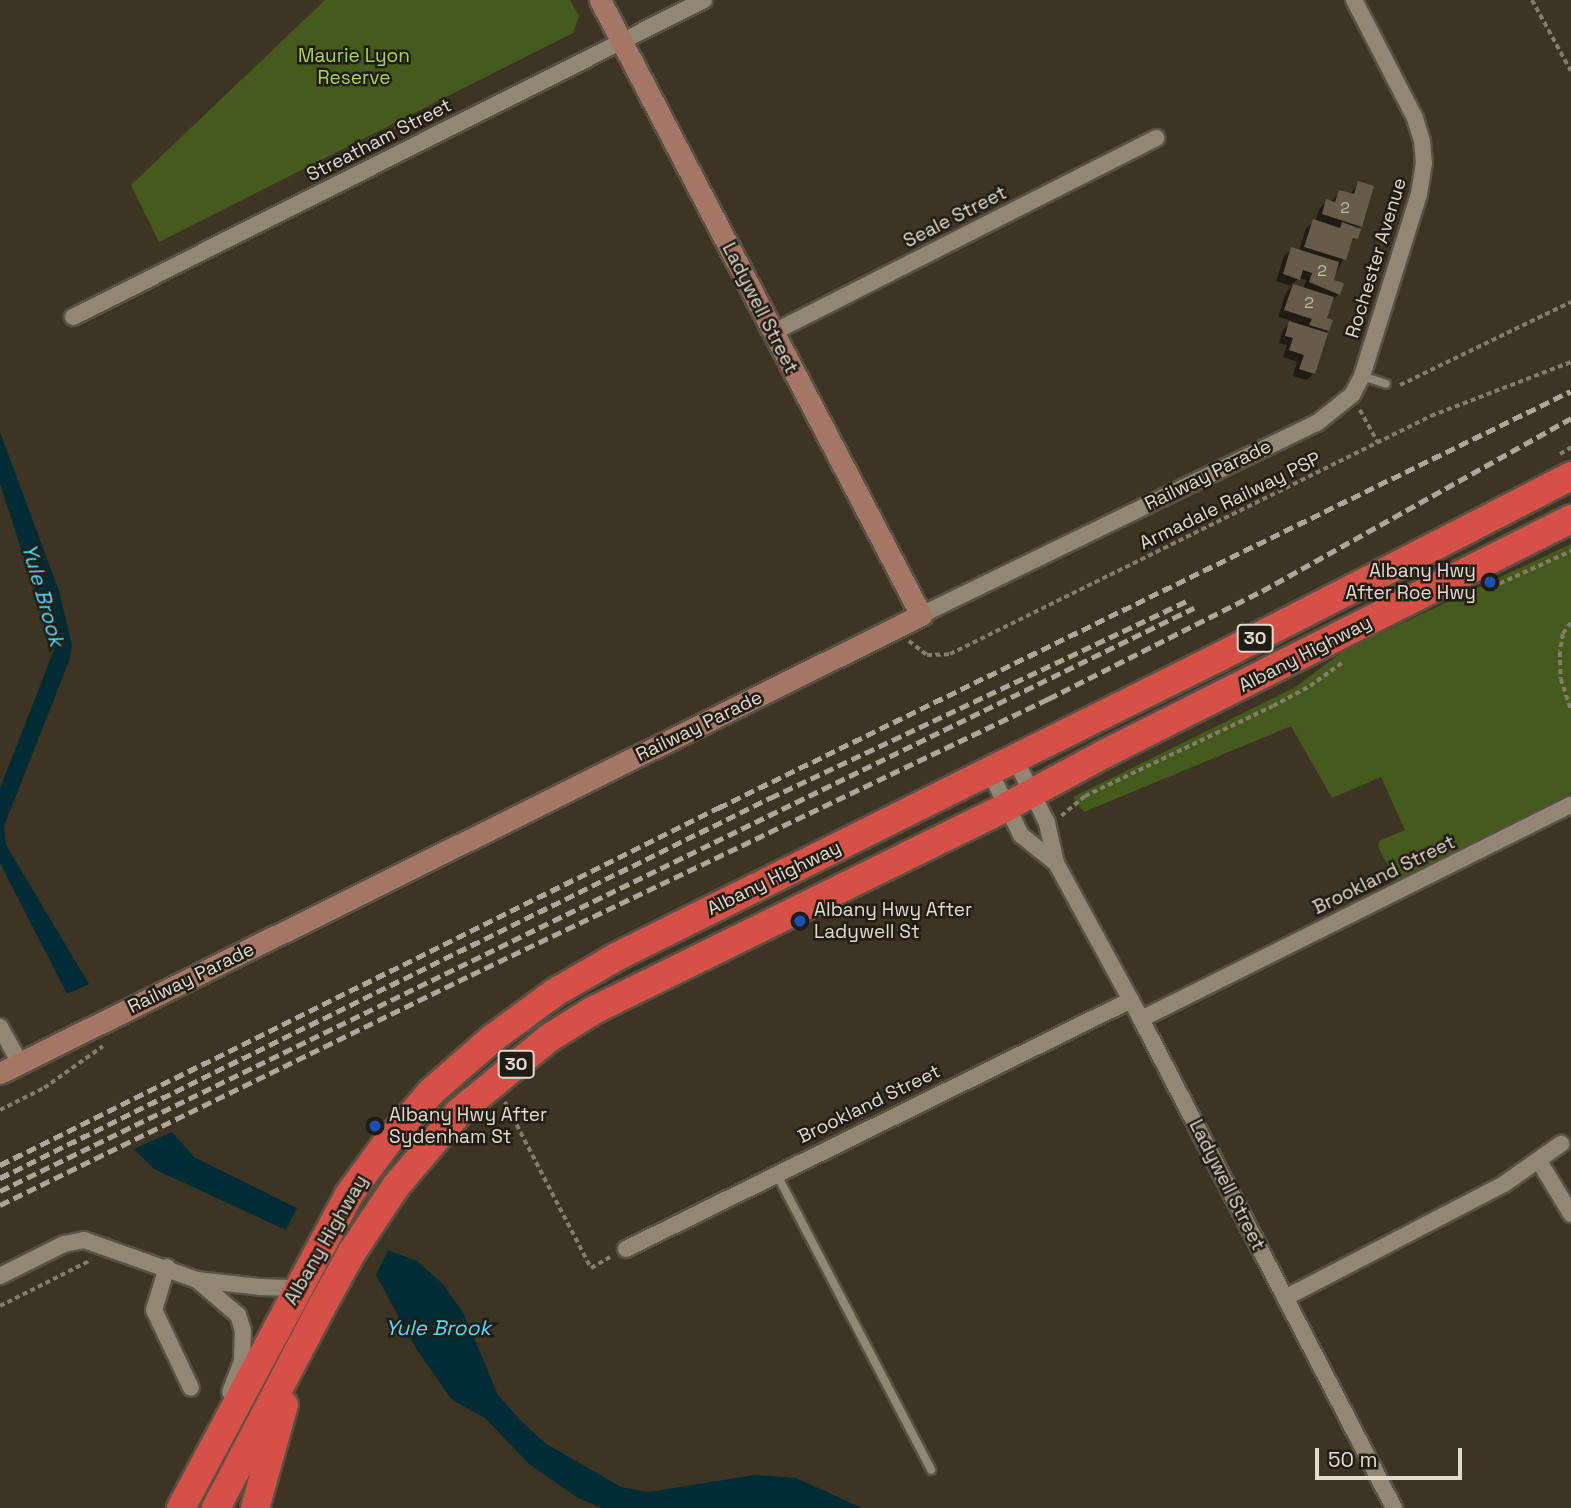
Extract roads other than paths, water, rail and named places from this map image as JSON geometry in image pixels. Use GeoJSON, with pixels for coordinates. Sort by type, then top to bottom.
{"type":"FeatureCollection","features":[{"type":"Feature","properties":{"kind":"highway","name":"Albany Highway"},"geometry":{"type":"LineString","coordinates":[[191,1487],[348,1196],[386,1144],[431,1092],[496,1035],[554,993],[616,957],[990,772],[1571,476]]}},
{"type":"Feature","properties":{"kind":"highway","name":"Albany Highway"},"geometry":{"type":"LineString","coordinates":[[218,1507],[322,1306],[352,1252],[396,1186],[459,1112],[549,1038],[594,1010],[1006,807],[1571,519]]}},
{"type":"Feature","properties":{"kind":"highway"},"geometry":{"type":"LineString","coordinates":[[255,1508],[287,1396],[316,1343],[322,1306]]}},
{"type":"Feature","properties":{"kind":"street","name":"Ladywell Street"},"geometry":{"type":"LineString","coordinates":[[600,0],[921,615]]}},
{"type":"Feature","properties":{"kind":"street","name":"Streatham Street"},"geometry":{"type":"LineString","coordinates":[[73,317],[704,0]]}},
{"type":"Feature","properties":{"kind":"street","name":"Rochester Avenue"},"geometry":{"type":"LineString","coordinates":[[1354,0],[1415,118],[1424,164],[1419,194],[1362,376]]}},
{"type":"Feature","properties":{"kind":"street","name":"Seale Street"},"geometry":{"type":"LineString","coordinates":[[772,333],[1156,138]]}},
{"type":"Feature","properties":{"kind":"street","name":"Railway Parade"},"geometry":{"type":"LineString","coordinates":[[0,1073],[921,615],[1317,423],[1347,401],[1362,376]]}},
{"type":"Feature","properties":{"kind":"street","name":"Ladywell Street"},"geometry":{"type":"LineString","coordinates":[[1015,759],[1047,823],[1056,863],[1141,1019],[1394,1508]]}},
{"type":"Feature","properties":{"kind":"street","name":"Ladywell Street"},"geometry":{"type":"LineString","coordinates":[[990,772],[1021,835],[1056,863]]}},
{"type":"Feature","properties":{"kind":"street","name":"Brookland Street"},"geometry":{"type":"LineString","coordinates":[[1141,1019],[1571,805]]}},
{"type":"Feature","properties":{"kind":"street","name":"Brookland Street"},"geometry":{"type":"LineString","coordinates":[[626,1249],[776,1172],[1131,1000]]}},
{"type":"Feature","properties":{"kind":"street"},"geometry":{"type":"LineString","coordinates":[[0,1027],[20,1063]]}},
{"type":"Feature","properties":{"kind":"street"},"geometry":{"type":"LineString","coordinates":[[1285,1298],[1504,1184],[1561,1144]]}},
{"type":"Feature","properties":{"kind":"street"},"geometry":{"type":"LineString","coordinates":[[1539,1161],[1571,1214]]}},
{"type":"Feature","properties":{"kind":"street"},"geometry":{"type":"LineString","coordinates":[[0,1276],[64,1244],[84,1240],[167,1267],[197,1280],[238,1315],[244,1345],[242,1361],[191,1487],[218,1507]]}},
{"type":"Feature","properties":{"kind":"street"},"geometry":{"type":"LineString","coordinates":[[167,1267],[154,1310],[191,1388]]}},
{"type":"Feature","properties":{"kind":"street"},"geometry":{"type":"LineString","coordinates":[[197,1280],[298,1288]]}},
{"type":"Feature","properties":{"kind":"lane"},"geometry":{"type":"LineString","coordinates":[[1362,376],[1386,384]]}},
{"type":"Feature","properties":{"kind":"lane"},"geometry":{"type":"LineString","coordinates":[[776,1172],[931,1470]]}},
{"type":"Feature","properties":{"kind":"water"},"geometry":{"type":"Polygon","coordinates":[[[0,432],[59,591],[72,645],[69,661],[4,826],[6,845],[89,984],[67,994],[0,863],[0,788],[54,650],[0,484],[0,432]]]}},
{"type":"Feature","properties":{"kind":"water"},"geometry":{"type":"Polygon","coordinates":[[[172,1132],[194,1157],[297,1208],[286,1230],[154,1169],[134,1149],[172,1132]]]}},
{"type":"Feature","properties":{"kind":"water","name":"Yule Brook"},"geometry":{"type":"Polygon","coordinates":[[[388,1250],[417,1261],[443,1284],[464,1314],[498,1395],[520,1420],[545,1443],[621,1487],[648,1492],[755,1475],[796,1478],[862,1508],[602,1508],[578,1498],[529,1464],[485,1418],[452,1400],[417,1350],[376,1275],[388,1250]]]}},
{"type":"Feature","properties":{"kind":"railway"},"geometry":{"type":"LineString","coordinates":[[0,1165],[718,808],[1571,391]]}},
{"type":"Feature","properties":{"kind":"railway"},"geometry":{"type":"LineString","coordinates":[[0,1205],[471,975],[1048,699],[1262,591],[1571,418]]}},
{"type":"Feature","properties":{"kind":"railway"},"geometry":{"type":"LineString","coordinates":[[0,1178],[770,798],[1188,600]]}},
{"type":"Feature","properties":{"kind":"railway"},"geometry":{"type":"LineString","coordinates":[[0,1191],[1194,608]]}},
{"type":"Feature","properties":{"kind":"place","name":"Albany Hwy After Roe Hwy"},"geometry":{"type":"Point","coordinates":[1490,582]}},
{"type":"Feature","properties":{"kind":"place","name":"Albany Hwy After Ladywell St"},"geometry":{"type":"Point","coordinates":[800,921]}},
{"type":"Feature","properties":{"kind":"place","name":"Albany Hwy After Sydenham St"},"geometry":{"type":"Point","coordinates":[375,1126]}},
{"type":"Feature","properties":{"kind":"park label","name":"Maurie Lyon Reserve"},"geometry":{"type":"Point","coordinates":[354,67]}}]}
